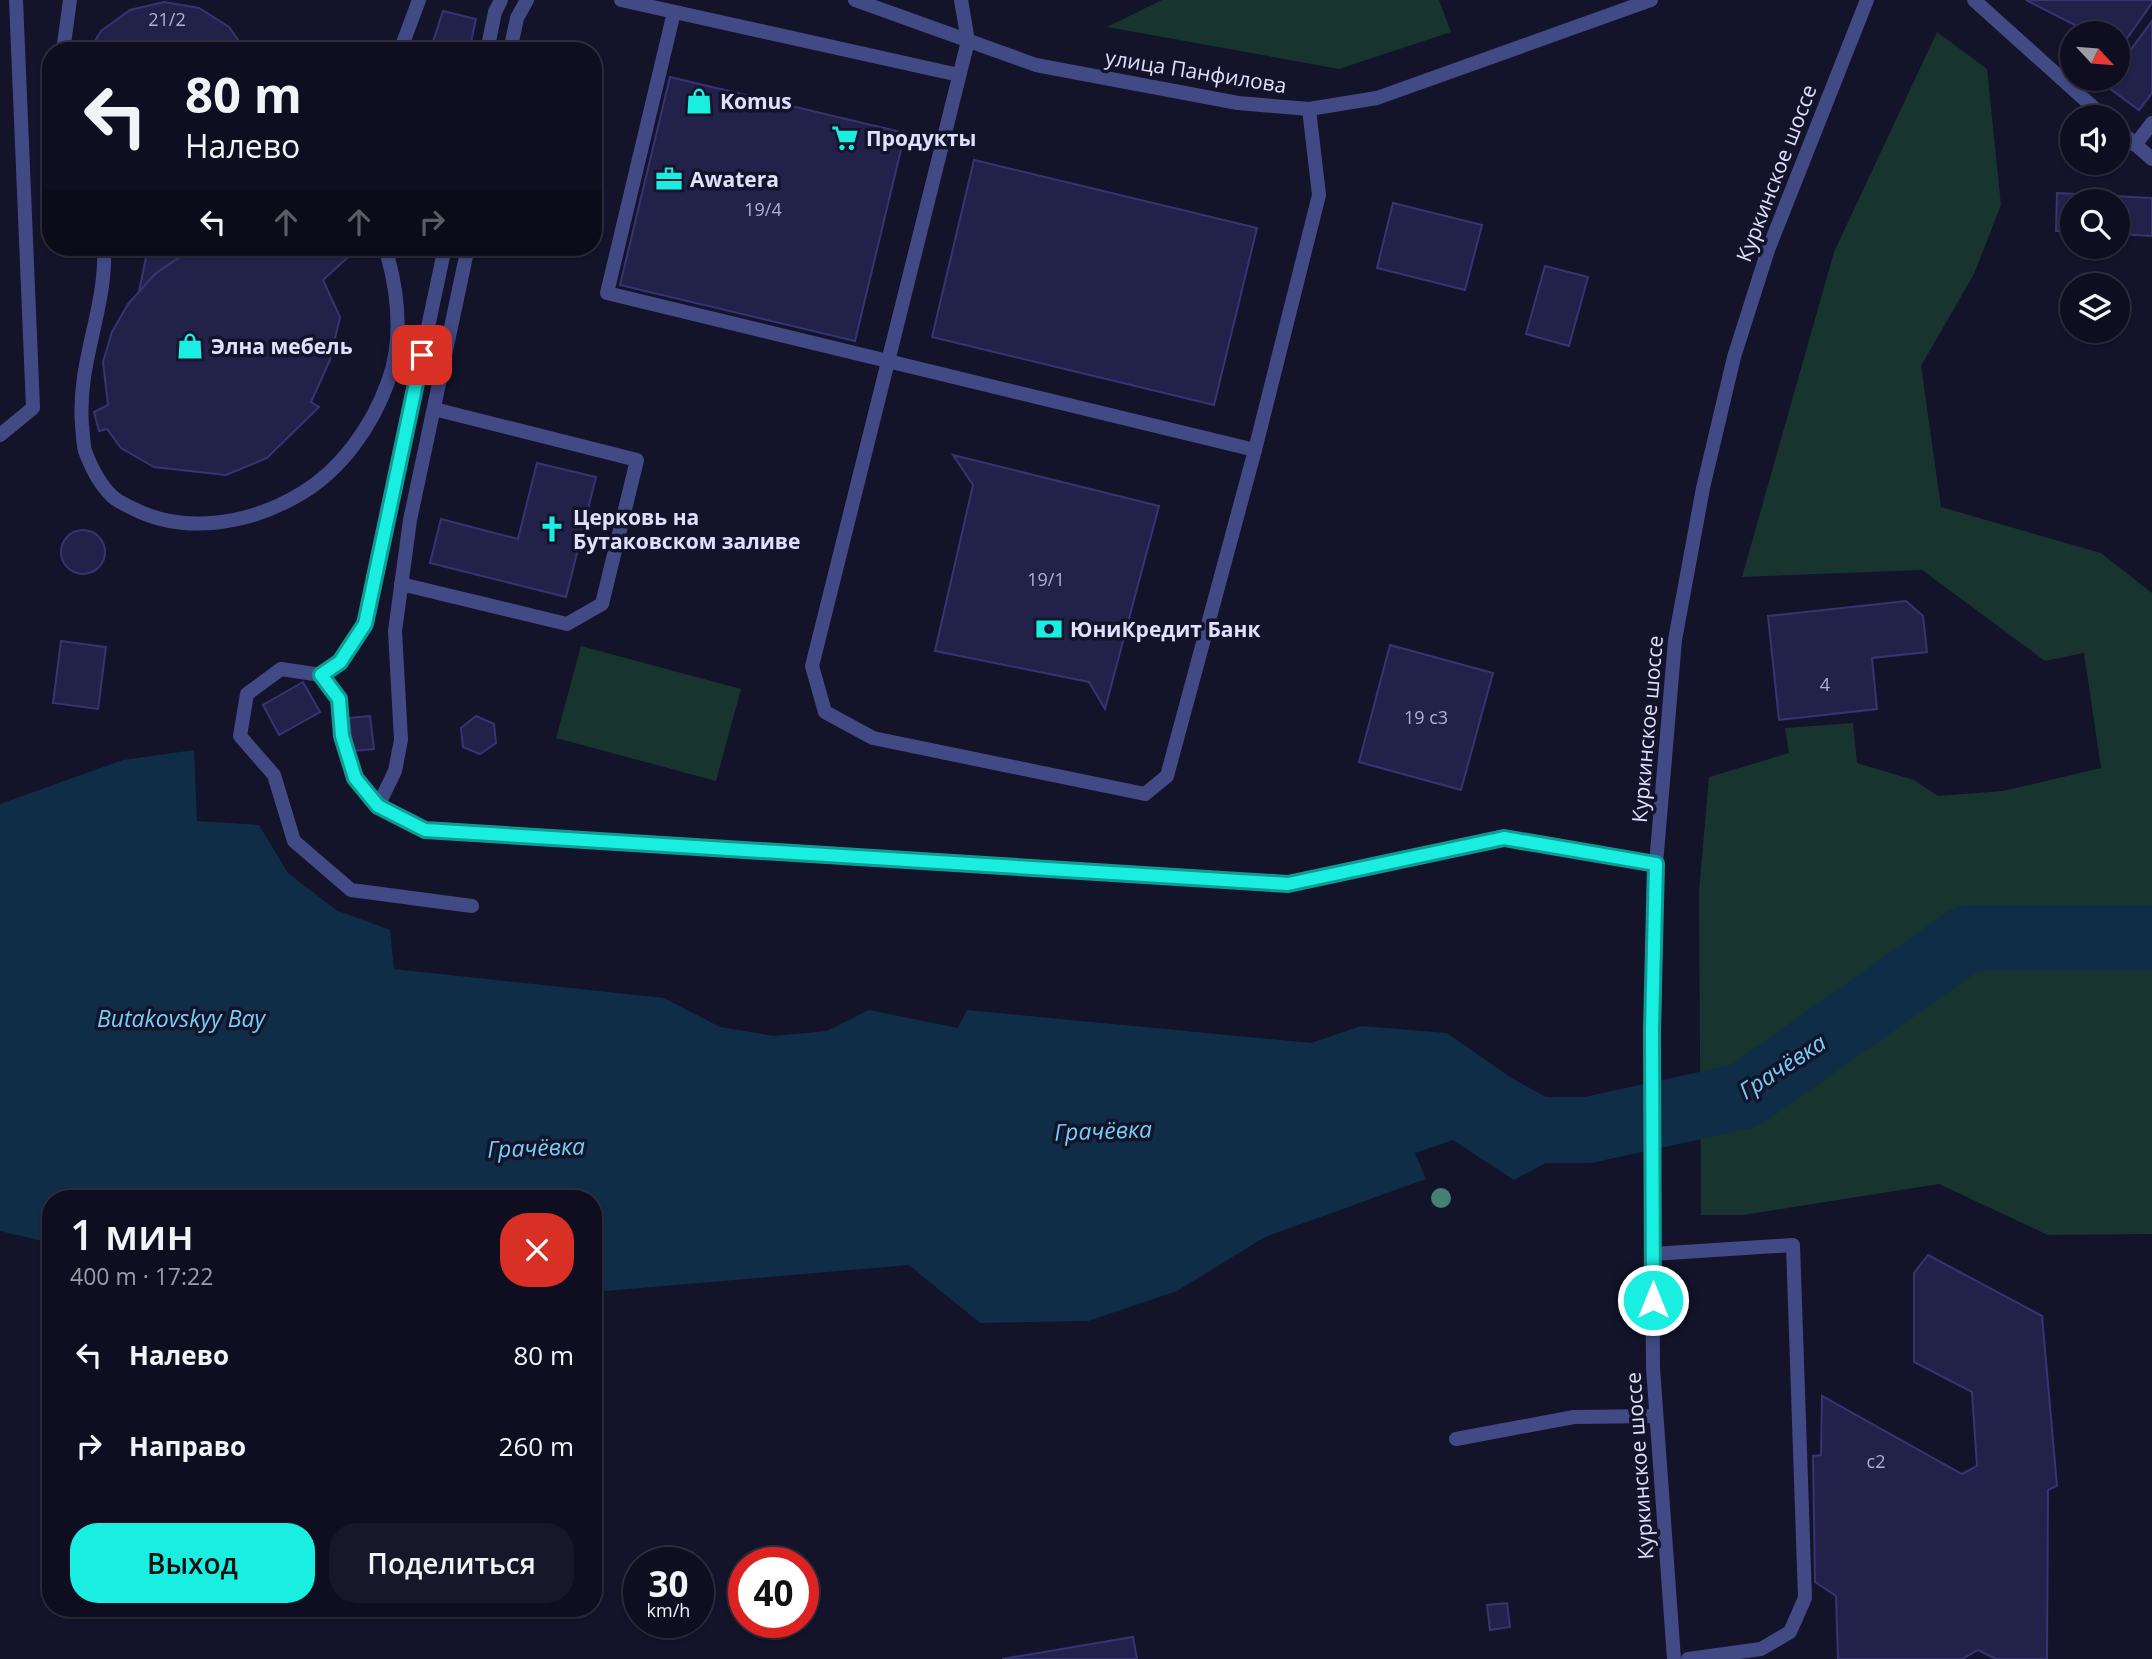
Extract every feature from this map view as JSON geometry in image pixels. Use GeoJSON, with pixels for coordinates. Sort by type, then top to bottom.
{"type":"FeatureCollection","features":[{"type":"Feature","properties":{"kind":"street"},"geometry":{"type":"LineString","coordinates":[[0,435],[33,408],[16,0]]}},
{"type":"Feature","properties":{"kind":"street"},"geometry":{"type":"LineString","coordinates":[[65,42],[70,0]]}},
{"type":"Feature","properties":{"kind":"street"},"geometry":{"type":"LineString","coordinates":[[403,42],[419,0]]}},
{"type":"Feature","properties":{"kind":"street"},"geometry":{"type":"LineString","coordinates":[[489,42],[495,12],[501,0]]}},
{"type":"Feature","properties":{"kind":"street"},"geometry":{"type":"LineString","coordinates":[[512,42],[517,18],[527,0]]}},
{"type":"Feature","properties":{"kind":"street"},"geometry":{"type":"LineString","coordinates":[[621,0],[959,75]]}},
{"type":"Feature","properties":{"kind":"street","name":"улица Панфилова"},"geometry":{"type":"LineString","coordinates":[[855,0],[1036,65],[1238,103],[1309,109],[1377,98],[1651,0]]}},
{"type":"Feature","properties":{"kind":"street"},"geometry":{"type":"LineString","coordinates":[[961,0],[968,41],[812,666],[825,712],[873,738],[1145,794],[1167,776],[1255,450],[1319,195],[1309,109]]}},
{"type":"Feature","properties":{"kind":"street","name":"Куркинское шоссе"},"geometry":{"type":"LineString","coordinates":[[1674,1659],[1653,1368],[1652,1029],[1656,864],[1675,640],[1703,488],[1734,357],[1768,250],[1867,0]]}},
{"type":"Feature","properties":{"kind":"street"},"geometry":{"type":"LineString","coordinates":[[1974,0],[2091,105]]}},
{"type":"Feature","properties":{"kind":"street"},"geometry":{"type":"LineString","coordinates":[[674,12],[607,293],[1255,450]]}},
{"type":"Feature","properties":{"kind":"street"},"geometry":{"type":"LineString","coordinates":[[2135,145],[2152,123]]}},
{"type":"Feature","properties":{"kind":"street"},"geometry":{"type":"LineString","coordinates":[[2130,141],[2152,159]]}},
{"type":"Feature","properties":{"kind":"street"},"geometry":{"type":"LineString","coordinates":[[104,256],[103,282],[86,356],[81,407],[84,448],[98,480],[114,498],[143,514],[169,522],[201,524],[237,520],[271,509],[303,493],[331,471],[356,444],[375,414],[389,381],[397,345],[398,309],[388,256]]}},
{"type":"Feature","properties":{"kind":"street"},"geometry":{"type":"LineString","coordinates":[[443,256],[365,624],[340,662],[321,675],[281,669],[247,694],[240,736],[274,775],[294,841],[351,890],[472,906]]}},
{"type":"Feature","properties":{"kind":"street"},"geometry":{"type":"LineString","coordinates":[[378,806],[395,771],[401,740],[395,631],[410,520],[466,256]]}},
{"type":"Feature","properties":{"kind":"street"},"geometry":{"type":"LineString","coordinates":[[401,584],[567,624],[601,604],[637,460],[434,409]]}},
{"type":"Feature","properties":{"kind":"street"},"geometry":{"type":"LineString","coordinates":[[321,675],[339,699],[342,736],[355,778],[378,806],[425,830],[1288,884],[1504,838],[1656,864]]}},
{"type":"Feature","properties":{"kind":"street"},"geometry":{"type":"LineString","coordinates":[[1653,1254],[1793,1245],[1805,1598],[1790,1632],[1761,1648],[1688,1659]]}},
{"type":"Feature","properties":{"kind":"street"},"geometry":{"type":"LineString","coordinates":[[1456,1439],[1574,1417],[1656,1416]]}},
{"type":"Feature","properties":{"kind":"green space"},"geometry":{"type":"Polygon","coordinates":[[[1162,0],[1439,0],[1451,32],[1339,69],[1107,27],[1162,0]]]}},
{"type":"Feature","properties":{"kind":"green space"},"geometry":{"type":"Polygon","coordinates":[[[1937,32],[1987,69],[2001,205],[1974,274],[1921,366],[1941,507],[2101,553],[2152,593],[2152,1234],[2048,1235],[1939,1184],[1743,1215],[1701,1215],[1699,891],[1709,777],[1789,753],[1785,728],[1853,723],[1857,763],[1914,780],[1938,796],[2003,791],[2101,768],[2084,653],[2045,661],[1922,570],[1742,577],[1834,252],[1937,32]]]}},
{"type":"Feature","properties":{"kind":"green space"},"geometry":{"type":"Polygon","coordinates":[[[581,646],[741,689],[716,781],[556,738],[581,646]]]}},
{"type":"Feature","properties":{"kind":"water","name":"Butakovskyy Bay"},"geometry":{"type":"Polygon","coordinates":[[[194,750],[197,821],[259,825],[288,873],[336,910],[390,930],[394,969],[664,998],[720,1027],[774,1036],[827,1031],[869,1010],[958,1028],[967,1010],[1311,1043],[1361,1026],[1447,1033],[1510,1077],[1580,1116],[1588,1130],[1581,1144],[1514,1180],[1453,1140],[1415,1153],[1426,1179],[1265,1237],[1177,1291],[1088,1321],[980,1323],[909,1265],[602,1291],[602,1190],[42,1190],[42,1241],[0,1231],[0,804],[123,760],[194,750]]]}},
{"type":"Feature","properties":{"kind":"building"},"geometry":{"type":"Polygon","coordinates":[[[2026,0],[2152,0],[2130,34],[2130,21],[2067,21],[2026,0]]]}},
{"type":"Feature","properties":{"kind":"building"},"geometry":{"type":"Polygon","coordinates":[[[164,2],[199,8],[229,27],[240,42],[94,42],[101,31],[130,10],[164,2]]]}},
{"type":"Feature","properties":{"kind":"building"},"geometry":{"type":"Polygon","coordinates":[[[443,11],[476,19],[471,42],[433,42],[443,11]]]}},
{"type":"Feature","properties":{"kind":"building"},"geometry":{"type":"Polygon","coordinates":[[[2152,21],[2152,93],[2139,110],[2113,91],[2130,91],[2130,51],[2152,21]]]}},
{"type":"Feature","properties":{"kind":"building"},"geometry":{"type":"Polygon","coordinates":[[[670,77],[905,133],[855,341],[620,285],[670,77]]]}},
{"type":"Feature","properties":{"kind":"building"},"geometry":{"type":"Polygon","coordinates":[[[974,160],[1257,228],[1214,405],[932,337],[974,160]]]}},
{"type":"Feature","properties":{"kind":"building"},"geometry":{"type":"Polygon","coordinates":[[[2057,193],[2060,193],[2060,231],[2056,231],[2057,193]]]}},
{"type":"Feature","properties":{"kind":"building"},"geometry":{"type":"Polygon","coordinates":[[[2130,197],[2152,198],[2152,236],[2130,235],[2130,197]]]}},
{"type":"Feature","properties":{"kind":"building"},"geometry":{"type":"Polygon","coordinates":[[[1393,203],[1482,225],[1465,290],[1377,268],[1393,203]]]}},
{"type":"Feature","properties":{"kind":"building"},"geometry":{"type":"Polygon","coordinates":[[[146,256],[182,256],[155,274],[139,292],[146,256]]]}},
{"type":"Feature","properties":{"kind":"building"},"geometry":{"type":"Polygon","coordinates":[[[182,256],[349,256],[323,280],[340,317],[330,360],[311,402],[319,407],[267,458],[226,475],[154,467],[121,448],[107,429],[99,431],[94,412],[108,405],[103,362],[112,332],[128,304],[155,274],[182,256]]]}},
{"type":"Feature","properties":{"kind":"building"},"geometry":{"type":"Polygon","coordinates":[[[1545,266],[1588,277],[1569,346],[1526,334],[1545,266]]]}},
{"type":"Feature","properties":{"kind":"building"},"geometry":{"type":"Polygon","coordinates":[[[953,455],[1159,506],[1105,709],[1089,682],[935,651],[973,485],[953,455]]]}},
{"type":"Feature","properties":{"kind":"building","name":"Церковь на Бутаковском заливе"},"geometry":{"type":"Polygon","coordinates":[[[537,463],[596,477],[566,597],[430,563],[441,519],[518,539],[537,463]]]}},
{"type":"Feature","properties":{"kind":"building"},"geometry":{"type":"Polygon","coordinates":[[[83,530],[99,536],[105,552],[99,568],[83,574],[67,568],[61,552],[67,536],[83,530]]]}},
{"type":"Feature","properties":{"kind":"building"},"geometry":{"type":"Polygon","coordinates":[[[1906,601],[1923,616],[1927,652],[1872,658],[1877,709],[1779,720],[1768,616],[1906,601]]]}},
{"type":"Feature","properties":{"kind":"building"},"geometry":{"type":"Polygon","coordinates":[[[61,641],[106,647],[98,709],[53,703],[61,641]]]}},
{"type":"Feature","properties":{"kind":"building"},"geometry":{"type":"Polygon","coordinates":[[[1390,645],[1493,673],[1461,790],[1359,762],[1390,645]]]}},
{"type":"Feature","properties":{"kind":"building"},"geometry":{"type":"Polygon","coordinates":[[[303,682],[320,712],[279,735],[263,705],[303,682]]]}},
{"type":"Feature","properties":{"kind":"building"},"geometry":{"type":"Polygon","coordinates":[[[370,716],[374,749],[353,751],[349,718],[370,716]]]}},
{"type":"Feature","properties":{"kind":"building"},"geometry":{"type":"Polygon","coordinates":[[[476,716],[494,724],[496,743],[480,754],[463,747],[461,728],[476,716]]]}},
{"type":"Feature","properties":{"kind":"building"},"geometry":{"type":"Polygon","coordinates":[[[1928,1255],[2042,1316],[2057,1486],[2048,1490],[2047,1659],[1996,1659],[1978,1650],[1962,1659],[1838,1659],[1836,1596],[1815,1582],[1813,1456],[1821,1455],[1822,1396],[1962,1474],[1977,1466],[1972,1392],[1914,1362],[1914,1273],[1928,1255]]]}},
{"type":"Feature","properties":{"kind":"building"},"geometry":{"type":"Polygon","coordinates":[[[1507,1603],[1510,1627],[1490,1630],[1487,1605],[1507,1603]]]}},
{"type":"Feature","properties":{"kind":"building"},"geometry":{"type":"Polygon","coordinates":[[[1133,1637],[1137,1659],[1002,1659],[1133,1637]]]}},
{"type":"Feature","properties":{"kind":"waterway","name":"Грачёвка"},"geometry":{"type":"LineString","coordinates":[[1497,1130],[1588,1130],[1744,1096],[1968,938],[2152,938]]}},
{"type":"Feature","properties":{"kind":"place","name":"Komus"},"geometry":{"type":"Point","coordinates":[699,101]}},
{"type":"Feature","properties":{"kind":"place","name":"Продукты"},"geometry":{"type":"Point","coordinates":[845,138]}},
{"type":"Feature","properties":{"kind":"place","name":"Awatera"},"geometry":{"type":"Point","coordinates":[669,179]}},
{"type":"Feature","properties":{"kind":"place","name":"Элна мебель"},"geometry":{"type":"Point","coordinates":[190,346]}},
{"type":"Feature","properties":{"kind":"place","name":"Церковь на Бутаковском заливе"},"geometry":{"type":"Point","coordinates":[552,529]}},
{"type":"Feature","properties":{"kind":"place","name":"ЮниКредит Банк"},"geometry":{"type":"Point","coordinates":[1049,629]}},
{"type":"Feature","properties":{"kind":"route"},"geometry":{"type":"LineString","coordinates":[[422,355],[365,624],[340,662],[321,675],[339,699],[342,736],[355,778],[378,806],[425,830],[1288,884],[1504,838],[1571,852],[1656,864],[1652,1029],[1653,1300]]}}]}
